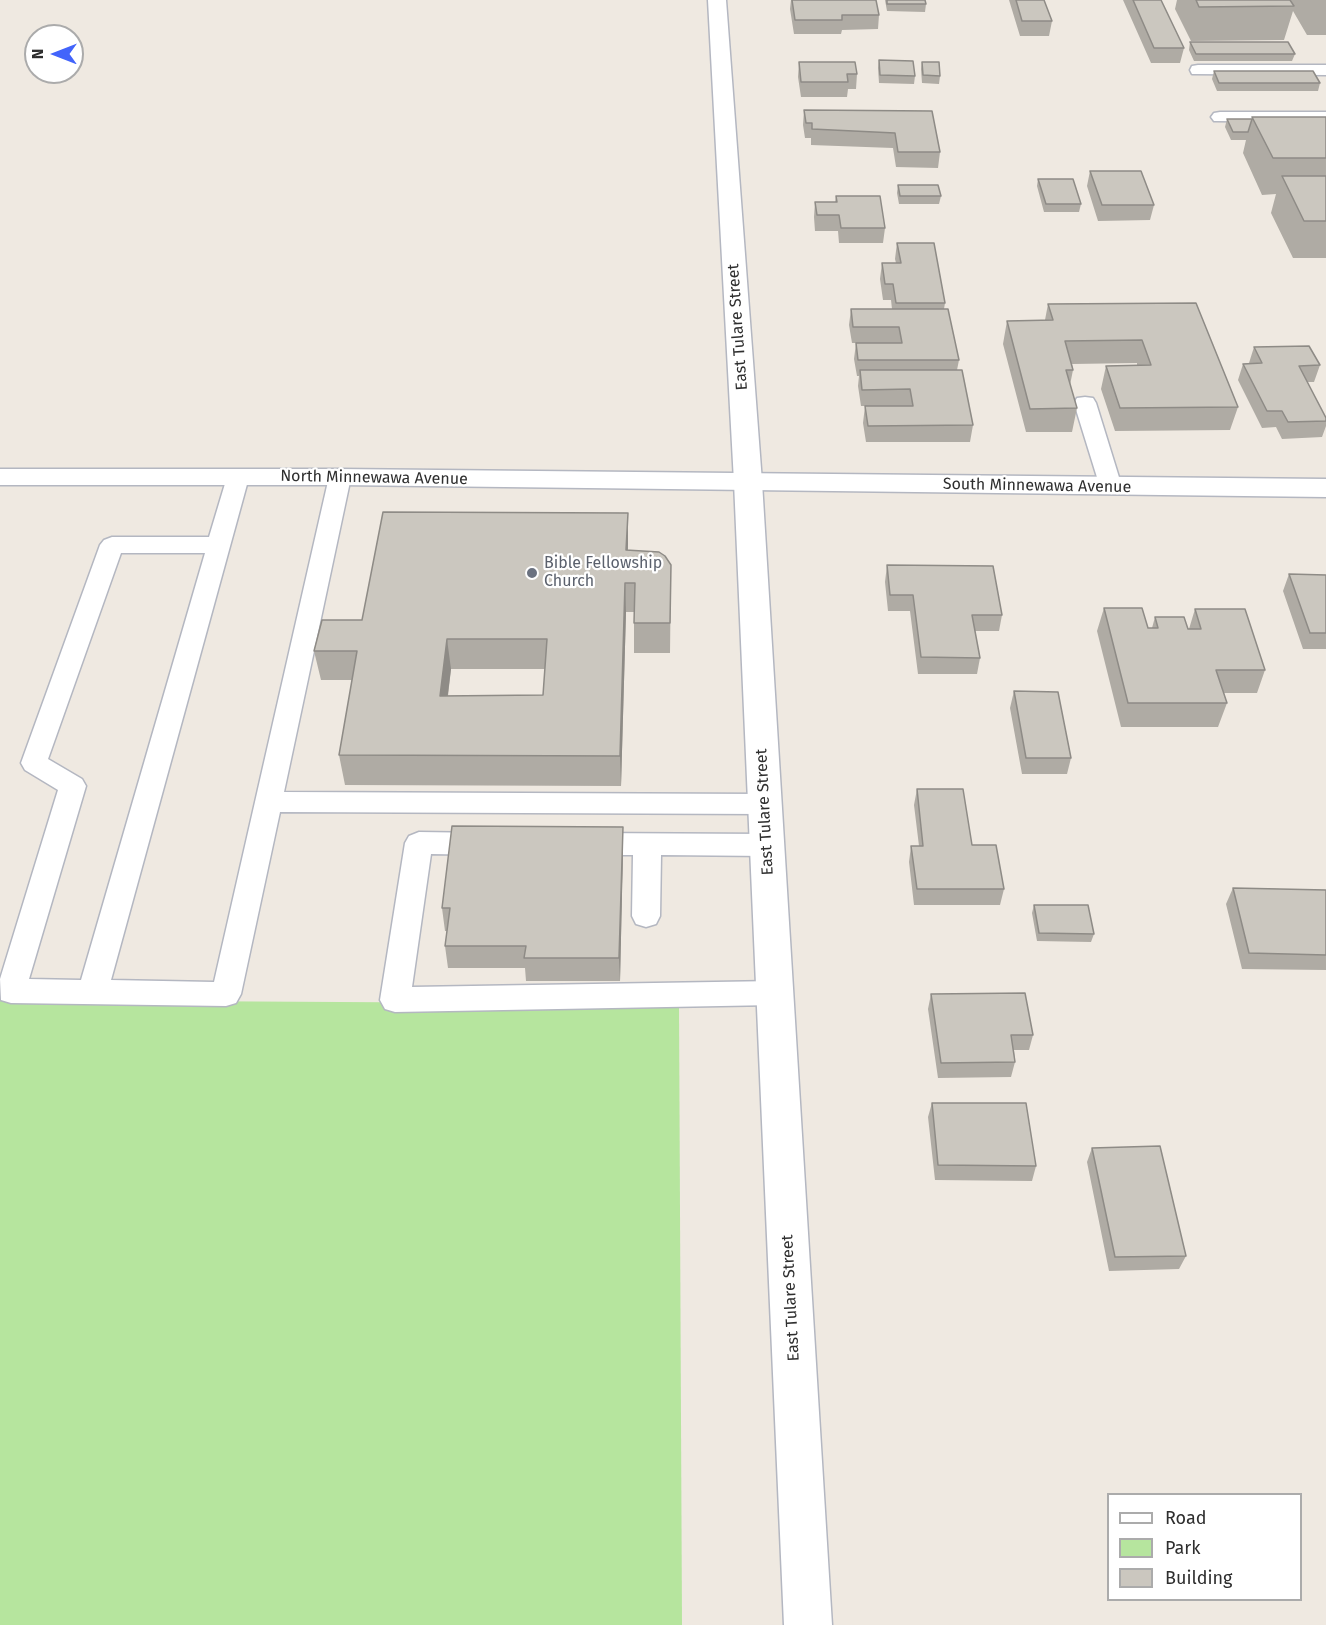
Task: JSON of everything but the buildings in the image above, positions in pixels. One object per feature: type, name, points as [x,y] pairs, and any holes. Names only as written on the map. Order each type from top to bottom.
[{"type":"main road","name":"East Tulare Street","points":[[717,0],[748,482],[808,1625]]},
{"type":"main road","name":"North Minnewawa Avenue","points":[[0,477],[340,477],[748,482]]},
{"type":"main road","name":"South Minnewawa Avenue","points":[[748,482],[1326,488]]},
{"type":"lane","points":[[1198,70],[1326,70]]},
{"type":"lane","points":[[1220,117],[1326,117]]},
{"type":"lane","points":[[1085,403],[1112,487]]},
{"type":"lane","points":[[93,991],[238,477]]},
{"type":"lane","points":[[219,544],[112,545],[34,763],[73,786],[11,991],[226,994],[340,477]]},
{"type":"lane","points":[[268,802],[765,804]]},
{"type":"lane","points":[[512,844],[419,843],[395,1000],[775,993]]},
{"type":"lane","points":[[558,844],[767,845]]},
{"type":"lane","points":[[646,916],[647,844]]},
{"type":"green space","points":[[0,1000],[679,1004],[682,1625],[0,1625]]},
{"type":"place","name":"Bible Fellowship Church","points":[[532,573]]}]
